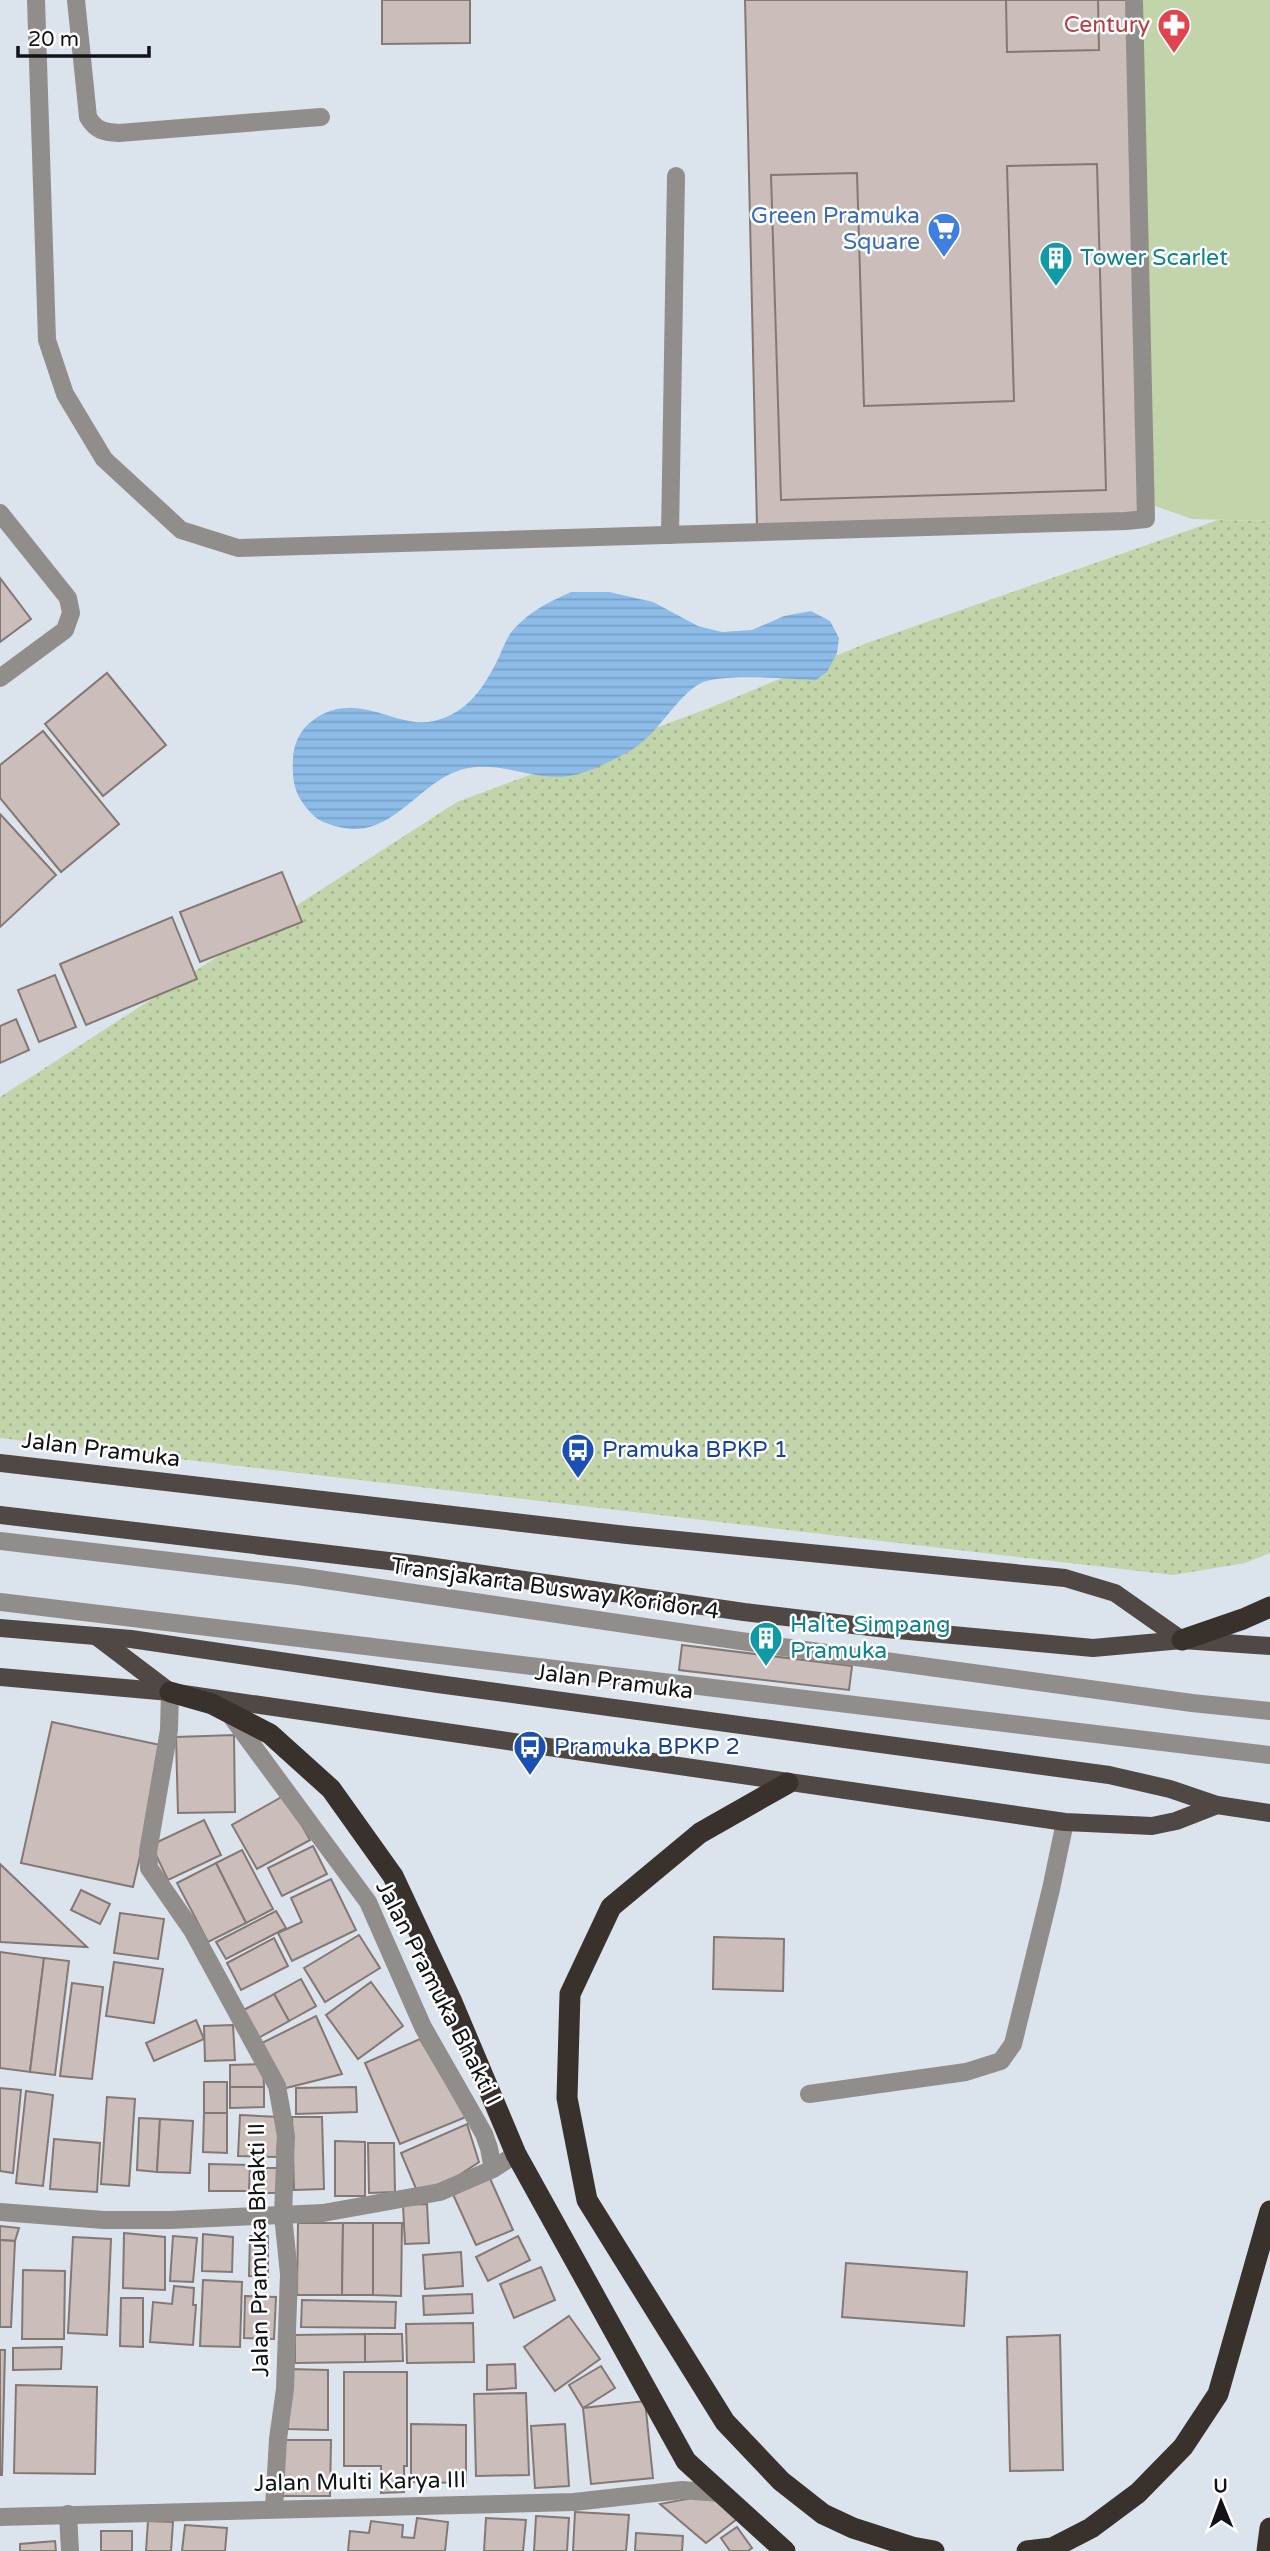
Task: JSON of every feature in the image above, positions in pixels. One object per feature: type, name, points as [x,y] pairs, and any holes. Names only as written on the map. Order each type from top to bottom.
[{"type":"highway","points":[[1182,1640],[1270,1607]]},
{"type":"highway","points":[[170,1692],[212,1704],[271,1734],[331,1789],[393,1877],[453,2002],[516,2154],[686,2461],[785,2551]]},
{"type":"highway","points":[[788,1783],[700,1833],[611,1907],[570,1994],[566,2098],[587,2200],[725,2422],[781,2482],[823,2514],[853,2528],[912,2547],[934,2551]]},
{"type":"highway","points":[[1027,2551],[1052,2548],[1091,2528],[1138,2493],[1183,2448],[1217,2394],[1270,2211]]},
{"type":"highway","points":[[1267,2551],[1270,2528]]},
{"type":"main road","name":"Jalan Pramuka","points":[[0,1463],[627,1535],[1065,1578],[1115,1593],[1182,1640]]},
{"type":"main road","points":[[0,1515],[414,1564],[744,1612],[887,1629],[1093,1648],[1182,1640],[1270,1646]]},
{"type":"main road","name":"Jalan Pramuka","points":[[0,1628],[96,1636],[1109,1775],[1170,1788],[1217,1805],[1270,1813]]},
{"type":"main road","points":[[96,1636],[170,1692]]},
{"type":"main road","name":"Jalan Pramuka","points":[[0,1677],[170,1692],[1065,1822],[1152,1826],[1176,1821],[1217,1805]]},
{"type":"street","points":[[36,0],[47,340],[65,394],[104,459],[181,530],[238,548],[1146,519],[1134,0]]},
{"type":"street","points":[[76,0],[88,117],[94,127],[102,132],[119,134],[321,117]]},
{"type":"street","points":[[670,535],[676,176]]},
{"type":"street","points":[[0,513],[68,598],[71,613],[65,629],[0,678]]},
{"type":"street","name":"Transjakarta Busway Koridor 4","points":[[0,1541],[298,1576],[782,1647],[1192,1703],[1270,1710]]},
{"type":"street","points":[[0,1602],[1270,1755]]},
{"type":"street","name":"Jalan Pramuka Bhakti II","points":[[170,1692],[169,1730],[148,1852],[149,1868],[192,1930],[277,2086],[286,2136],[282,2215],[289,2274],[285,2389],[278,2439],[274,2509]]},
{"type":"street","name":"Jalan Pramuka Bhakti I","points":[[228,1712],[368,1902],[423,2027],[484,2134],[493,2169]]},
{"type":"street","points":[[810,2094],[966,2072],[1001,2061],[1013,2044],[1065,1822]]},
{"type":"street","points":[[0,2212],[104,2220],[170,2220],[323,2213],[440,2192],[493,2169],[516,2154]]},
{"type":"street","name":"Jalan Multi Karya III","points":[[0,2516],[574,2502],[682,2490],[721,2493]]},
{"type":"street","points":[[68,2514],[70,2551]]},
{"type":"green space","points":[[1134,0],[1270,0],[1270,521],[1192,519],[1147,503]]},
{"type":"green space","points":[[1218,520],[1270,521],[1270,1553],[1245,1563],[1173,1575],[0,1438],[0,1097],[457,802],[712,707],[867,643]]},
{"type":"water","points":[[571,592],[609,592],[653,602],[698,626],[722,632],[752,630],[784,616],[811,611],[830,621],[839,638],[837,653],[827,672],[816,680],[740,677],[701,683],[683,697],[638,746],[584,772],[557,777],[494,767],[469,768],[435,783],[390,818],[374,826],[356,829],[322,822],[301,801],[295,788],[293,757],[299,737],[312,721],[328,712],[344,708],[360,708],[419,722],[434,721],[457,712],[481,688],[494,668],[509,635],[520,623],[540,608]]},
{"type":"building","points":[[382,0],[470,0],[470,43],[382,44]]},
{"type":"building","name":"Green Pramuka Square","points":[[745,0],[1132,0],[1144,518],[757,526]]},
{"type":"building","points":[[1006,0],[1098,0],[1099,50],[1007,52]]},
{"type":"building","name":"Tower Scarlet","points":[[1097,164],[1106,490],[781,500],[771,175],[857,173],[864,406],[1014,401],[1007,166]]},
{"type":"building","points":[[0,578],[31,619],[0,642]]},
{"type":"building","points":[[107,673],[166,745],[103,796],[45,724]]},
{"type":"building","points":[[43,731],[119,824],[61,872],[0,798],[0,765]]},
{"type":"building","points":[[0,814],[56,875],[0,927]]},
{"type":"building","points":[[282,872],[302,922],[200,962],[180,912]]},
{"type":"building","points":[[172,917],[197,979],[86,1025],[60,964]]},
{"type":"building","points":[[55,975],[76,1027],[39,1042],[18,990]]},
{"type":"building","points":[[16,1019],[29,1050],[0,1063],[0,1026]]},
{"type":"building","name":"Halte Simpang Pramuka","points":[[682,1645],[852,1666],[849,1690],[679,1670]]},
{"type":"building","points":[[52,1722],[165,1746],[133,1887],[21,1863]]},
{"type":"building","points":[[234,1735],[235,1812],[178,1813],[176,1737]]},
{"type":"building","points":[[285,1795],[310,1840],[257,1869],[232,1825]]},
{"type":"building","points":[[204,1820],[221,1855],[168,1880],[151,1845]]},
{"type":"building","points":[[313,1846],[327,1874],[282,1896],[268,1868]]},
{"type":"building","points":[[242,1850],[273,1909],[246,1923],[216,1863]]},
{"type":"building","points":[[216,1863],[246,1923],[208,1942],[177,1883]]},
{"type":"building","points":[[0,1864],[87,1947],[0,1942]]},
{"type":"building","points":[[331,1879],[356,1930],[292,1961],[278,1933],[302,1922],[291,1898]]},
{"type":"building","points":[[81,1890],[110,1904],[100,1924],[71,1910]]},
{"type":"building","points":[[276,1911],[286,1928],[226,1959],[216,1942]]},
{"type":"building","points":[[120,1913],[164,1919],[158,1959],[114,1953]]},
{"type":"building","points":[[359,1935],[380,1968],[325,2002],[304,1968]]},
{"type":"building","points":[[714,1937],[784,1939],[783,1991],[713,1989]]},
{"type":"building","points":[[274,1938],[288,1966],[241,1990],[227,1963]]},
{"type":"building","points":[[0,1952],[44,1958],[30,2072],[0,2068]]},
{"type":"building","points":[[44,1958],[69,1961],[55,2075],[30,2072]]},
{"type":"building","points":[[114,1962],[163,1969],[154,2023],[106,2016]]},
{"type":"building","points":[[301,1979],[316,2006],[289,2021],[274,1994]]},
{"type":"building","points":[[371,1982],[403,2026],[358,2059],[326,2015]]},
{"type":"building","points":[[72,1983],[103,1987],[92,2079],[60,2076]]},
{"type":"building","points":[[274,1994],[289,2021],[253,2041],[238,2013]]},
{"type":"building","points":[[316,2016],[342,2074],[282,2089],[260,2044]]},
{"type":"building","points":[[196,2020],[204,2039],[154,2061],[146,2043]]},
{"type":"building","points":[[233,2025],[235,2060],[205,2061],[204,2026]]},
{"type":"building","points":[[420,2039],[466,2117],[400,2144],[365,2063]]},
{"type":"building","points":[[263,2064],[264,2087],[230,2087],[230,2065]]},
{"type":"building","points":[[204,2082],[227,2082],[227,2113],[204,2113]]},
{"type":"building","points":[[230,2087],[264,2087],[264,2107],[230,2108]]},
{"type":"building","points":[[356,2087],[357,2112],[296,2114],[296,2088]]},
{"type":"building","points":[[0,2088],[21,2090],[13,2173],[0,2171]]},
{"type":"building","points":[[26,2091],[53,2095],[43,2186],[16,2183]]},
{"type":"building","points":[[107,2097],[135,2099],[129,2186],[101,2184]]},
{"type":"building","points":[[204,2113],[227,2113],[227,2153],[203,2152]]},
{"type":"building","points":[[240,2115],[279,2117],[277,2157],[238,2156]]},
{"type":"building","points":[[292,2117],[322,2117],[324,2189],[294,2190]]},
{"type":"building","points":[[139,2118],[160,2119],[157,2172],[137,2170]]},
{"type":"building","points":[[160,2119],[193,2121],[190,2173],[157,2172]]},
{"type":"building","points":[[467,2124],[479,2162],[440,2188],[417,2191],[401,2153]]},
{"type":"building","points":[[54,2139],[100,2143],[97,2192],[50,2189]]},
{"type":"building","points":[[335,2141],[365,2142],[365,2196],[335,2196]]},
{"type":"building","points":[[368,2143],[394,2143],[395,2192],[369,2193]]},
{"type":"building","points":[[209,2164],[250,2165],[249,2191],[209,2191]]},
{"type":"building","points":[[256,2168],[280,2168],[280,2193],[256,2193]]},
{"type":"building","points":[[488,2174],[513,2230],[476,2245],[451,2190]]},
{"type":"building","points":[[427,2204],[429,2243],[405,2244],[403,2205]]},
{"type":"building","points":[[298,2223],[343,2223],[342,2295],[297,2295]]},
{"type":"building","points":[[343,2223],[373,2223],[373,2295],[342,2295]]},
{"type":"building","points":[[373,2223],[402,2223],[401,2296],[373,2295]]},
{"type":"building","points":[[0,2226],[19,2228],[15,2241],[0,2240]]},
{"type":"building","points":[[124,2233],[165,2237],[165,2290],[123,2288]]},
{"type":"building","points":[[203,2234],[233,2237],[232,2272],[202,2271]]},
{"type":"building","points":[[173,2236],[197,2238],[193,2282],[170,2281]]},
{"type":"building","points":[[250,2236],[268,2236],[268,2277],[249,2276]]},
{"type":"building","points":[[518,2236],[530,2260],[488,2281],[476,2257]]},
{"type":"building","points":[[73,2237],[111,2239],[107,2335],[68,2333]]},
{"type":"building","points":[[0,2240],[15,2241],[11,2327],[0,2327]]},
{"type":"building","points":[[461,2252],[463,2286],[425,2289],[423,2255]]},
{"type":"building","points":[[846,2263],[967,2272],[964,2326],[842,2317]]},
{"type":"building","points":[[541,2267],[555,2300],[514,2318],[500,2284]]},
{"type":"building","points":[[23,2270],[65,2271],[64,2339],[22,2339]]},
{"type":"building","points":[[203,2280],[242,2282],[240,2347],[200,2346]]},
{"type":"building","points":[[174,2286],[194,2288],[193,2305],[196,2305],[193,2345],[150,2342],[153,2302],[172,2304]]},
{"type":"building","points":[[472,2294],[473,2313],[424,2315],[423,2296]]},
{"type":"building","points":[[245,2296],[276,2297],[274,2339],[244,2338]]},
{"type":"building","points":[[121,2298],[143,2298],[143,2347],[120,2346]]},
{"type":"building","points":[[302,2300],[396,2302],[395,2328],[301,2327]]},
{"type":"building","points":[[569,2316],[600,2359],[555,2391],[524,2347]]},
{"type":"building","points":[[473,2323],[474,2362],[407,2363],[406,2324]]},
{"type":"building","points":[[365,2334],[402,2334],[403,2361],[365,2362]]},
{"type":"building","points":[[365,2334],[365,2362],[295,2363],[295,2335]]},
{"type":"building","points":[[1060,2335],[1063,2470],[1010,2471],[1007,2337]]},
{"type":"building","points":[[62,2347],[61,2369],[13,2370],[13,2348]]},
{"type":"building","points":[[0,2350],[5,2350],[2,2475],[0,2475]]},
{"type":"building","points":[[515,2364],[516,2388],[487,2390],[487,2365]]},
{"type":"building","points":[[601,2366],[615,2388],[583,2408],[569,2385]]},
{"type":"building","points":[[289,2369],[328,2370],[328,2430],[288,2429]]},
{"type":"building","points":[[344,2372],[407,2372],[407,2466],[404,2466],[404,2492],[381,2493],[381,2466],[344,2466]]},
{"type":"building","points":[[16,2385],[97,2387],[95,2474],[14,2473]]},
{"type":"building","points":[[526,2393],[529,2475],[476,2476],[474,2394]]},
{"type":"building","points":[[645,2401],[653,2478],[591,2484],[583,2408]]},
{"type":"building","points":[[411,2424],[466,2425],[466,2483],[411,2482]]},
{"type":"building","points":[[565,2424],[569,2486],[535,2488],[531,2426]]},
{"type":"building","points":[[284,2440],[331,2440],[330,2496],[283,2496]]},
{"type":"building","points":[[718,2493],[737,2519],[706,2543],[660,2504]]},
{"type":"building","points":[[575,2512],[629,2515],[626,2551],[573,2551]]},
{"type":"building","points":[[536,2516],[569,2518],[567,2551],[534,2551]]},
{"type":"building","points":[[417,2518],[448,2522],[445,2551],[348,2551],[350,2531],[369,2533],[371,2521],[403,2525],[402,2537],[414,2538]]},
{"type":"building","points":[[486,2518],[526,2520],[523,2551],[484,2551]]},
{"type":"building","points":[[148,2521],[173,2522],[171,2551],[146,2551]]},
{"type":"building","points":[[185,2525],[227,2528],[225,2551],[182,2551]]},
{"type":"building","points":[[737,2527],[752,2548],[748,2551],[730,2551],[721,2538]]},
{"type":"building","points":[[101,2531],[132,2531],[132,2551],[101,2551]]},
{"type":"building","points":[[636,2533],[683,2536],[682,2551],[635,2551]]},
{"type":"building","points":[[55,2541],[56,2551],[20,2551],[20,2544]]},
{"type":"place","name":"Century","points":[[1174,55]]},
{"type":"place","name":"Green Pramuka Square","points":[[944,259]]},
{"type":"place","name":"Tower Scarlet","points":[[1056,288]]},
{"type":"place","name":"Pramuka BPKP 1","points":[[578,1480]]},
{"type":"place","name":"Halte Simpang Pramuka","points":[[766,1668]]},
{"type":"place","name":"Pramuka BPKP 2","points":[[530,1777]]}]
